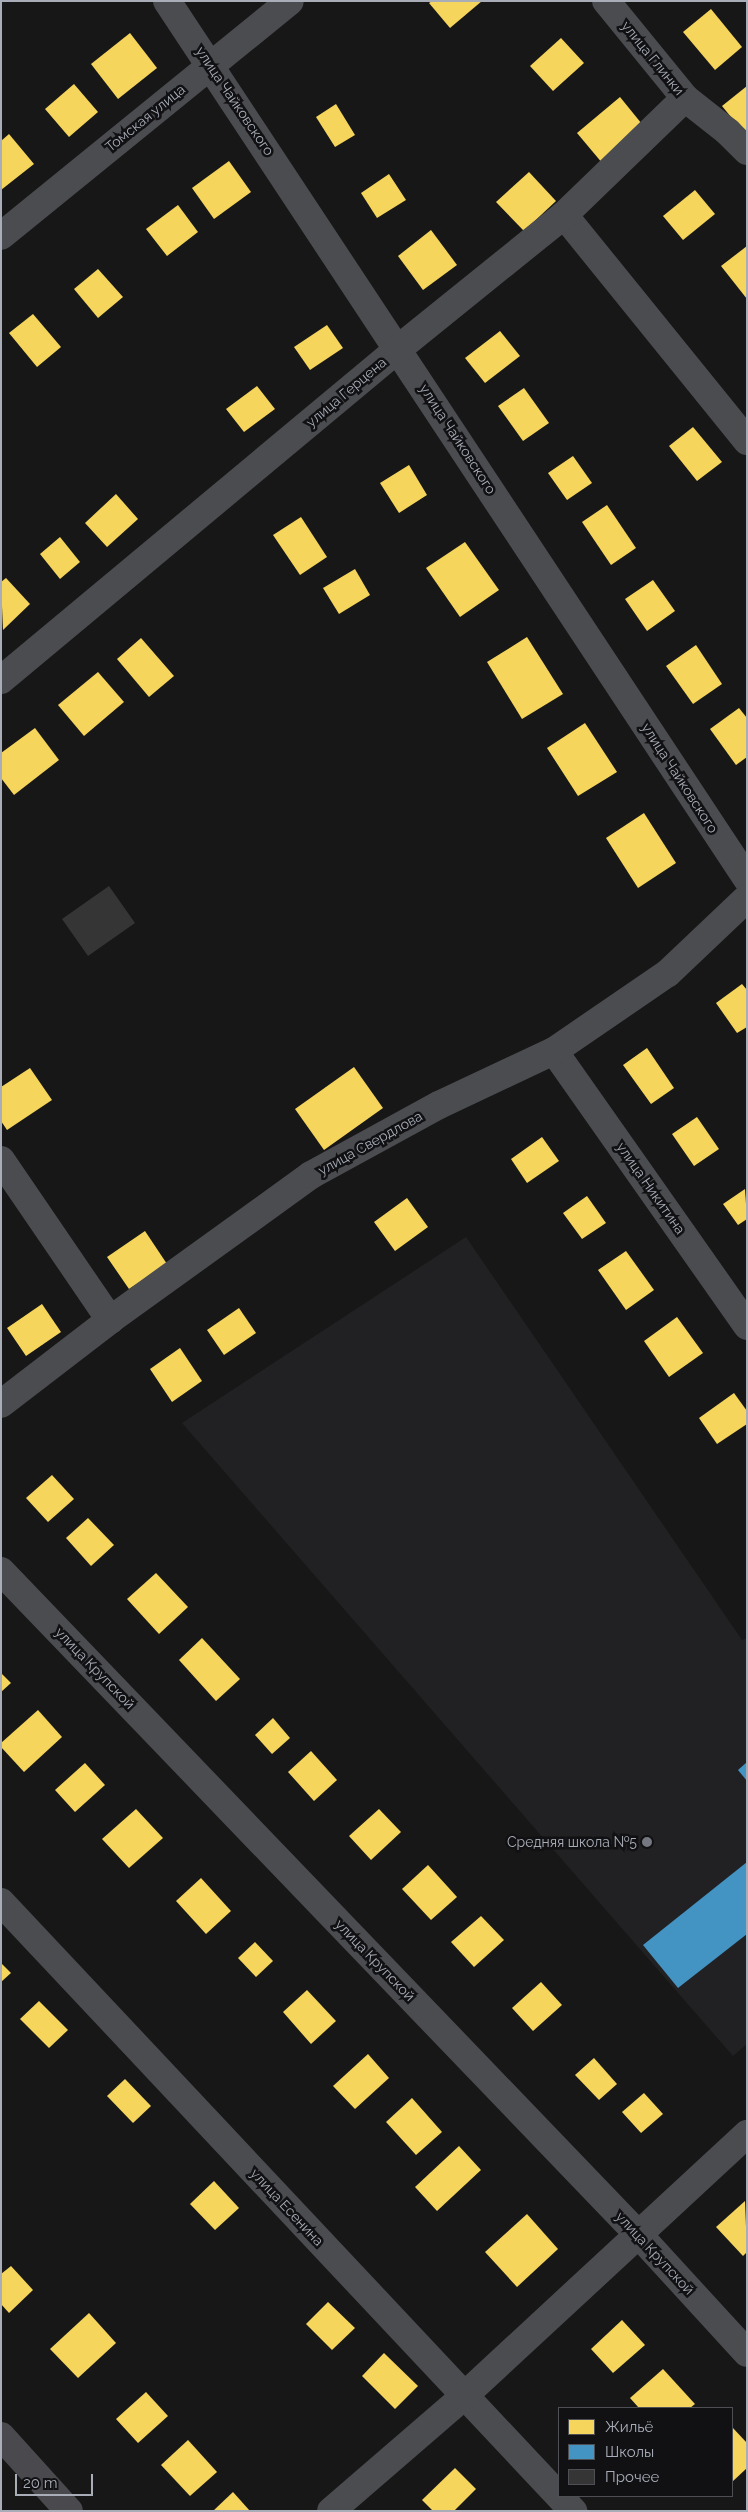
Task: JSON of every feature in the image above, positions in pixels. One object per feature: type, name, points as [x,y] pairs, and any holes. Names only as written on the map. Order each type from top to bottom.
[{"type":"main road","points":[[1,2436],[69,2511]]},
{"type":"street","name":"улица Чайковского","points":[[167,1],[747,878]]},
{"type":"street","name":"Томская улица","points":[[1,236],[210,64],[290,1]]},
{"type":"street","name":"улица Глинки","points":[[606,1],[684,98],[728,132],[747,151]]},
{"type":"street","name":"улица Герцена","points":[[1,680],[398,349],[564,215],[684,98]]},
{"type":"street","points":[[564,215],[747,441]]},
{"type":"street","name":"улица Свердлова","points":[[1,1404],[110,1320],[312,1175],[439,1106],[554,1050],[668,973],[747,898]]},
{"type":"street","name":"улица Никитина","points":[[554,1050],[747,1326]]},
{"type":"street","points":[[1,1160],[110,1320]]},
{"type":"street","name":"улица Крупской","points":[[1,1571],[638,2234],[747,2353]]},
{"type":"street","name":"улица Есенина","points":[[1,1902],[558,2495]]},
{"type":"street","points":[[331,2511],[464,2396],[747,2134]]},
{"type":"street","name":"улица Есенина","points":[[560,2497],[573,2511]]},
{"type":"shaded area","name":"Средняя школа №5","points":[[466,1237],[742,1640],[747,1638],[747,2044],[733,2056],[182,1423]]},
{"type":"building: Жильё","points":[[432,1],[482,1],[450,28],[429,3]]},
{"type":"building: Жильё","points":[[711,9],[742,47],[715,70],[683,32]]},
{"type":"building: Жильё","points":[[130,33],[157,68],[118,99],[91,64]]},
{"type":"building: Жильё","points":[[561,38],[584,63],[553,91],[530,66]]},
{"type":"building: Жильё","points":[[74,84],[98,112],[69,137],[45,109]]},
{"type":"building: Жильё","points":[[747,86],[747,131],[744,133],[722,106]]},
{"type":"building: Жильё","points":[[620,97],[646,129],[603,164],[577,133]]},
{"type":"building: Жильё","points":[[336,104],[355,135],[335,147],[316,117]]},
{"type":"building: Жильё","points":[[9,134],[34,164],[1,190],[1,141]]},
{"type":"building: Жильё","points":[[229,161],[251,192],[214,219],[192,188]]},
{"type":"building: Жильё","points":[[529,172],[556,201],[524,231],[496,202]]},
{"type":"building: Жильё","points":[[389,174],[406,200],[377,218],[361,193]]},
{"type":"building: Жильё","points":[[695,190],[715,214],[683,240],[663,216]]},
{"type":"building: Жильё","points":[[178,205],[198,232],[167,256],[146,229]]},
{"type":"building: Жильё","points":[[431,230],[457,265],[423,290],[398,256]]},
{"type":"building: Жильё","points":[[747,246],[747,299],[721,266]]},
{"type":"building: Жильё","points":[[98,269],[123,297],[98,318],[74,289]]},
{"type":"building: Жильё","points":[[33,314],[61,347],[37,367],[9,333]]},
{"type":"building: Жильё","points":[[327,325],[343,348],[310,370],[294,347]]},
{"type":"building: Жильё","points":[[500,331],[520,356],[485,383],[465,358]]},
{"type":"building: Жильё","points":[[257,386],[275,409],[244,432],[226,409]]},
{"type":"building: Жильё","points":[[524,388],[549,423],[523,441],[498,406]]},
{"type":"building: Жильё","points":[[693,427],[722,462],[697,481],[669,446]]},
{"type":"building: Жильё","points":[[573,456],[592,483],[567,500],[548,473]]},
{"type":"building: Жильё","points":[[409,465],[427,495],[399,513],[380,483]]},
{"type":"building: Жильё","points":[[116,494],[138,519],[107,547],[85,523]]},
{"type":"building: Жильё","points":[[607,505],[636,548],[611,565],[582,522]]},
{"type":"building: Жильё","points":[[301,517],[327,557],[300,575],[273,535]]},
{"type":"building: Жильё","points":[[60,537],[80,562],[60,579],[40,554]]},
{"type":"building: Жильё","points":[[465,542],[499,590],[460,617],[426,568]]},
{"type":"building: Жильё","points":[[355,569],[370,595],[339,614],[323,588]]},
{"type":"building: Жильё","points":[[6,578],[30,604],[3,630],[1,582]]},
{"type":"building: Жильё","points":[[653,580],[675,611],[647,631],[625,599]]},
{"type":"building: Жильё","points":[[527,637],[563,694],[522,719],[487,662]]},
{"type":"building: Жильё","points":[[141,638],[174,676],[149,697],[117,659]]},
{"type":"building: Жильё","points":[[696,645],[722,684],[693,704],[666,666]]},
{"type":"building: Жильё","points":[[98,672],[124,702],[84,736],[58,705]]},
{"type":"building: Жильё","points":[[739,708],[747,718],[747,757],[736,765],[710,729]]},
{"type":"building: Жильё","points":[[585,723],[617,772],[578,796],[547,748]]},
{"type":"building: Жильё","points":[[35,728],[59,760],[14,795],[1,778],[1,753]]},
{"type":"building: Жильё","points":[[644,813],[676,863],[638,888],[606,838]]},
{"type":"building: Жильё","points":[[742,984],[747,990],[747,1027],[737,1033],[716,1003]]},
{"type":"building: Жильё","points":[[647,1048],[674,1088],[651,1104],[623,1065]]},
{"type":"building: Жильё","points":[[354,1067],[383,1108],[324,1150],[295,1109]]},
{"type":"building: Жильё","points":[[30,1068],[52,1100],[7,1130],[1,1121],[1,1087]]},
{"type":"building: Жильё","points":[[697,1117],[719,1149],[694,1166],[672,1134]]},
{"type":"building: Жильё","points":[[542,1137],[559,1161],[527,1183],[511,1159]]},
{"type":"building: Жильё","points":[[745,1189],[747,1219],[738,1225],[723,1204]]},
{"type":"building: Жильё","points":[[587,1196],[606,1223],[582,1239],[563,1213]]},
{"type":"building: Жильё","points":[[407,1198],[428,1227],[395,1251],[374,1222]]},
{"type":"building: Жильё","points":[[145,1231],[167,1264],[129,1289],[107,1257]]},
{"type":"building: Жильё","points":[[626,1251],[654,1290],[626,1310],[598,1270]]},
{"type":"building: Жильё","points":[[42,1304],[61,1332],[26,1356],[7,1328]]},
{"type":"building: Жильё","points":[[239,1308],[256,1333],[224,1355],[207,1330]]},
{"type":"building: Жильё","points":[[677,1317],[703,1353],[669,1377],[644,1341]]},
{"type":"building: Жильё","points":[[180,1348],[202,1381],[172,1402],[150,1369]]},
{"type":"building: Жильё","points":[[734,1393],[747,1411],[747,1424],[717,1444],[699,1418]]},
{"type":"building: Жильё","points":[[52,1475],[74,1499],[48,1522],[26,1498]]},
{"type":"building: Жильё","points":[[88,1518],[114,1545],[91,1566],[66,1538]]},
{"type":"building: Жильё","points":[[156,1573],[188,1607],[159,1634],[127,1599]]},
{"type":"building: Жильё","points":[[202,1638],[240,1679],[216,1701],[179,1660]]},
{"type":"building: Жильё","points":[[1,1673],[11,1683],[1,1692]]},
{"type":"building: Жильё","points":[[38,1710],[62,1737],[24,1772],[1,1747],[1,1743]]},
{"type":"building: Жильё","points":[[273,1718],[290,1738],[272,1754],[255,1735]]},
{"type":"building: Жильё","points":[[311,1751],[337,1780],[314,1801],[288,1772]]},
{"type":"building: Жильё","points":[[85,1763],[105,1785],[75,1812],[55,1790]]},
{"type":"building: Жильё","points":[[136,1809],[163,1838],[129,1868],[102,1839]]},
{"type":"building: Жильё","points":[[379,1809],[401,1832],[371,1860],[349,1836]]},
{"type":"building: Жильё","points":[[428,1865],[457,1897],[431,1920],[402,1889]]},
{"type":"building: Жильё","points":[[201,1878],[231,1911],[206,1934],[176,1901]]},
{"type":"building: Жильё","points":[[481,1916],[504,1940],[474,1967],[451,1942]]},
{"type":"building: Жильё","points":[[255,1942],[273,1961],[256,1977],[238,1958]]},
{"type":"building: Жильё","points":[[1,1963],[11,1973],[1,1982]]},
{"type":"building: Жильё","points":[[541,1982],[562,2005],[533,2031],[512,2008]]},
{"type":"building: Жильё","points":[[307,1990],[336,2021],[311,2044],[283,2012]]},
{"type":"building: Жильё","points":[[39,2001],[68,2030],[49,2048],[20,2019]]},
{"type":"building: Жильё","points":[[368,2054],[389,2078],[355,2109],[333,2086]]},
{"type":"building: Жильё","points":[[594,2058],[617,2084],[599,2100],[575,2075]]},
{"type":"building: Жильё","points":[[125,2079],[151,2106],[133,2123],[107,2096]]},
{"type":"building: Жильё","points":[[644,2093],[663,2114],[641,2133],[622,2112]]},
{"type":"building: Жильё","points":[[412,2098],[442,2132],[416,2155],[386,2122]]},
{"type":"building: Жильё","points":[[459,2146],[481,2170],[437,2211],[415,2187]]},
{"type":"building: Жильё","points":[[214,2181],[239,2208],[215,2230],[190,2204]]},
{"type":"building: Жильё","points":[[745,2201],[747,2252],[743,2256],[716,2227]]},
{"type":"building: Жильё","points":[[527,2214],[558,2249],[517,2287],[485,2252]]},
{"type":"building: Жильё","points":[[11,2266],[33,2290],[9,2313],[1,2304],[1,2274]]},
{"type":"building: Жильё","points":[[328,2302],[355,2328],[332,2350],[306,2324]]},
{"type":"building: Жильё","points":[[89,2313],[116,2343],[78,2378],[50,2349]]},
{"type":"building: Жильё","points":[[622,2320],[645,2345],[613,2373],[591,2349]]},
{"type":"building: Жильё","points":[[384,2353],[418,2386],[395,2409],[362,2376]]},
{"type":"building: Жильё","points":[[663,2369],[695,2404],[691,2407],[638,2407],[630,2398]]},
{"type":"building: Жильё","points":[[146,2392],[168,2416],[138,2443],[116,2419]]},
{"type":"building: Жильё","points":[[733,2428],[747,2443],[747,2468],[733,2481]]},
{"type":"building: Жильё","points":[[188,2440],[217,2472],[190,2496],[161,2465]]},
{"type":"building: Жильё","points":[[455,2468],[476,2489],[454,2511],[433,2511],[422,2500]]},
{"type":"building: Жильё","points":[[233,2492],[250,2511],[213,2511]]},
{"type":"building: Школы","points":[[747,1762],[747,1781],[738,1770]]},
{"type":"building: Школы","points":[[747,1862],[747,1934],[678,1988],[643,1945]]},
{"type":"building: Прочее","points":[[109,886],[135,923],[88,956],[62,919]]},
{"type":"place","name":"Средняя школа №5","points":[[647,1842]]}]
